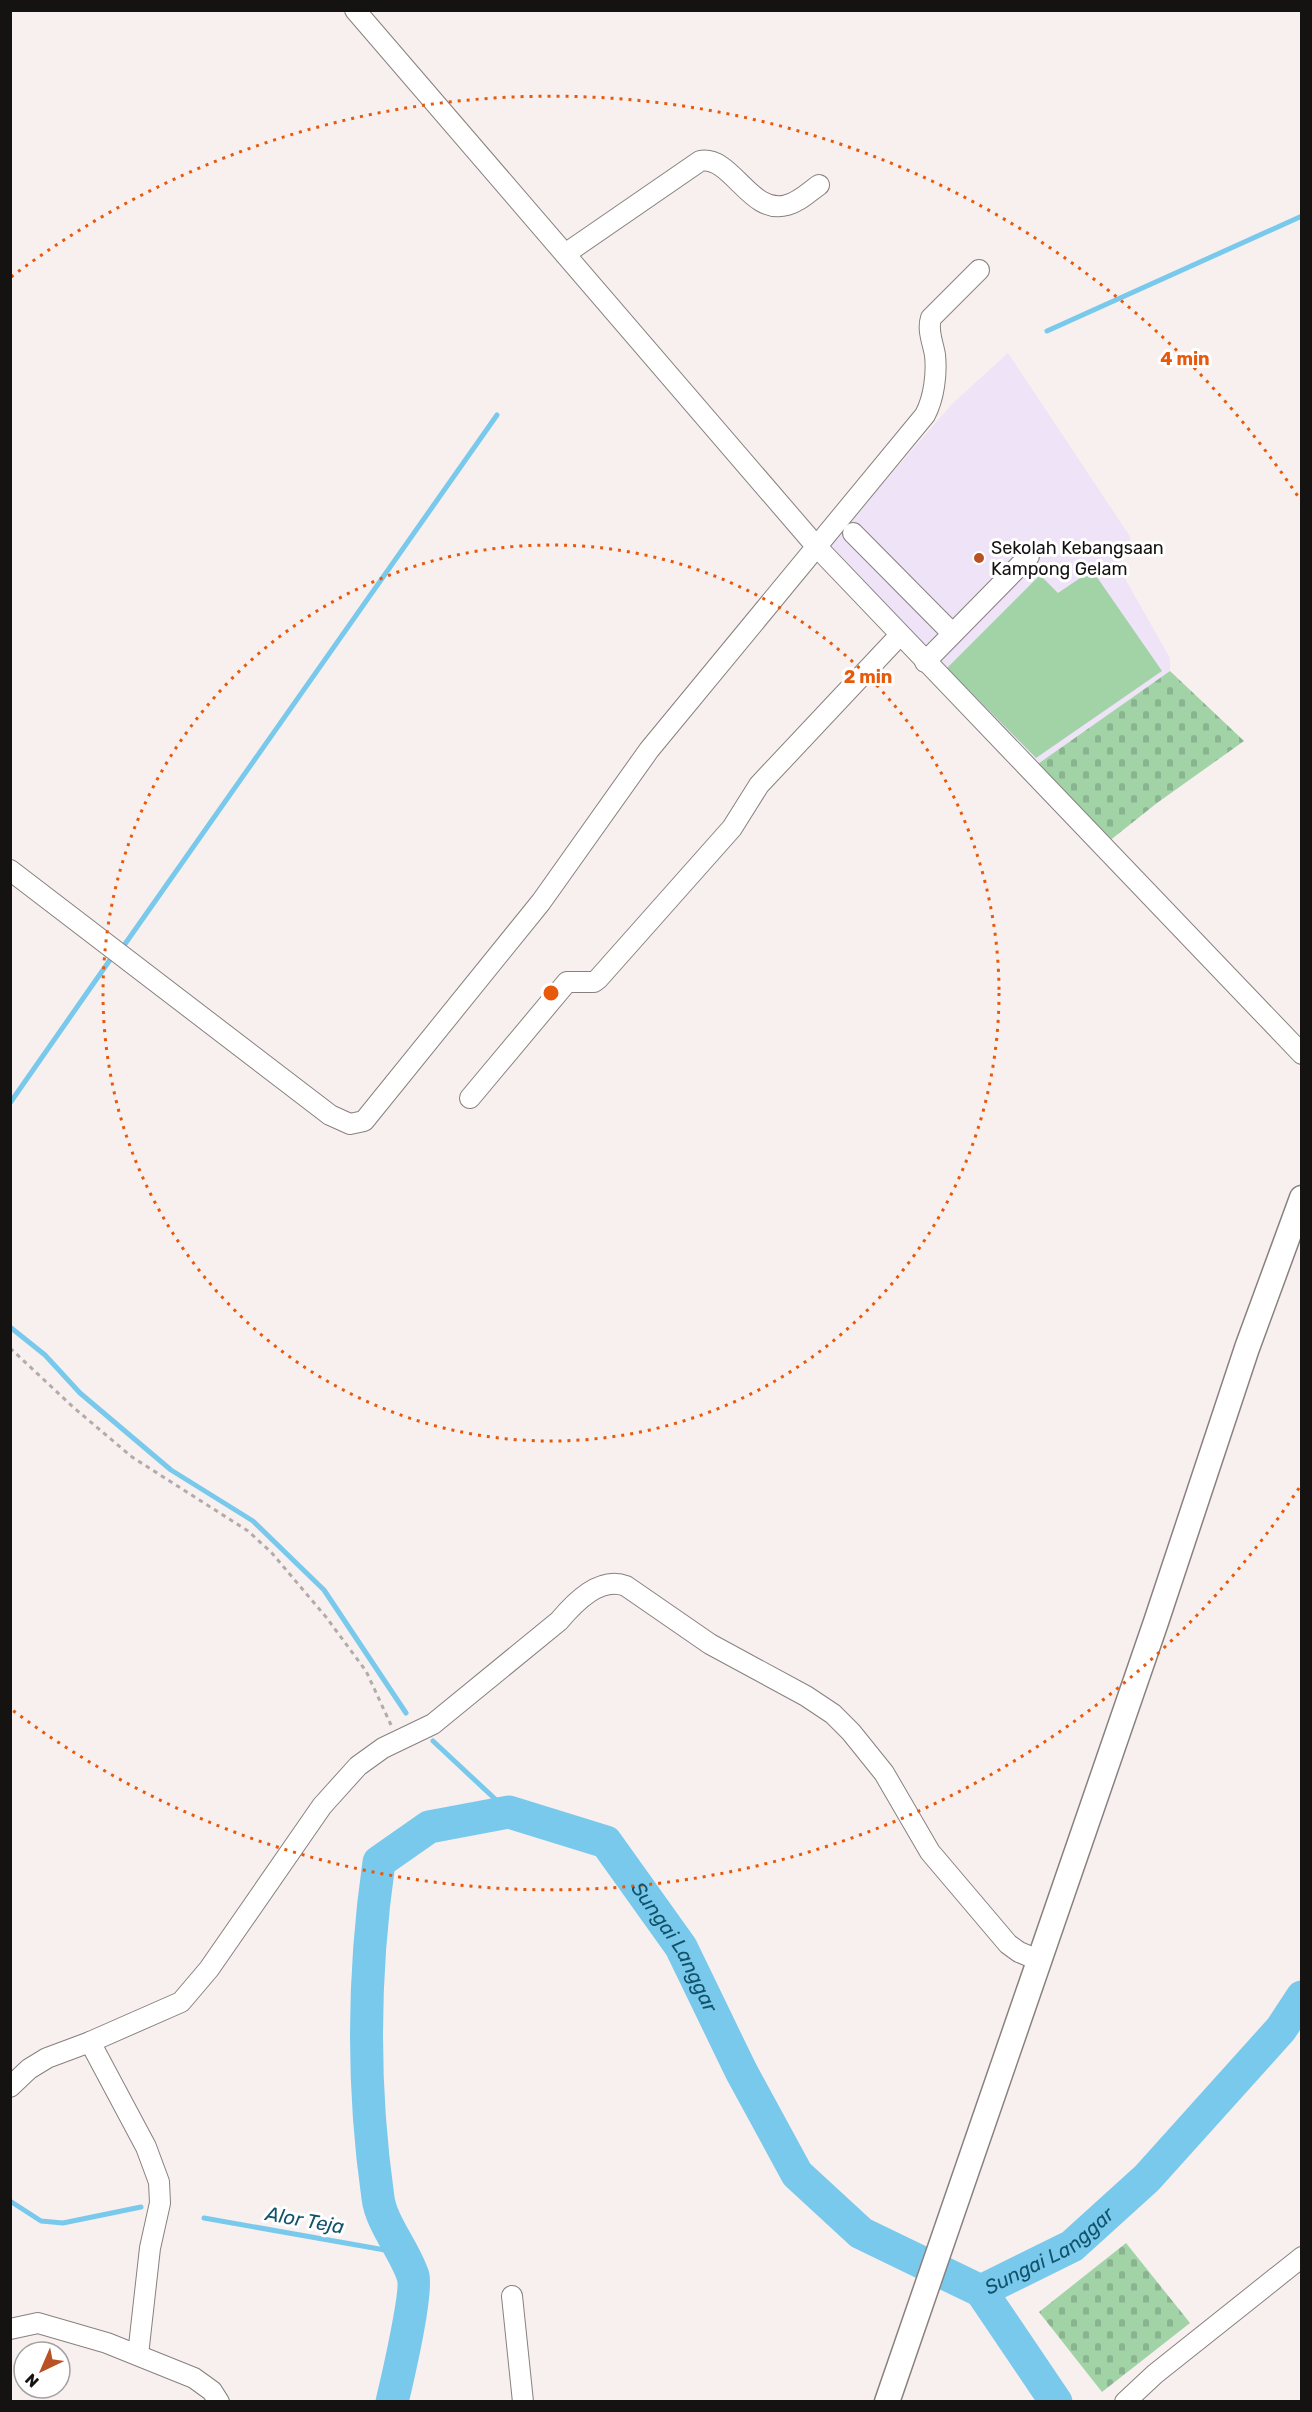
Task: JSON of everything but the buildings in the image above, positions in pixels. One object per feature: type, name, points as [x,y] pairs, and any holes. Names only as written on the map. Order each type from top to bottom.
[{"type":"main road","points":[[887,2402],[1156,1622],[1247,1348],[1302,1198]]},
{"type":"street","points":[[355,10],[816,546],[899,636],[1302,1054]]},
{"type":"street","points":[[565,254],[700,161],[708,160],[717,163],[753,196],[775,206],[795,202],[819,185]]},
{"type":"street","points":[[10,870],[330,1115],[341,1122],[358,1124],[372,1113],[541,902],[649,750],[925,415],[930,405],[934,382],[935,357],[931,318],[979,270]]},
{"type":"street","points":[[853,533],[952,633]]},
{"type":"street","points":[[925,662],[1029,556]]},
{"type":"street","points":[[470,1098],[567,982],[594,982],[598,979],[732,828],[759,785],[899,636]]},
{"type":"street","points":[[10,2087],[29,2069],[46,2058],[90,2042],[181,2002],[209,1969],[336,1788],[371,1755],[433,1724],[559,1621],[573,1604],[604,1585],[615,1582],[626,1586],[710,1644],[806,1696],[833,1714],[851,1732],[884,1773],[930,1852],[1008,1944],[1019,1952],[1038,1960]]},
{"type":"street","points":[[90,2042],[146,2147],[159,2182],[160,2203],[150,2248],[138,2355]]},
{"type":"street","points":[[1125,2402],[1155,2374],[1302,2257]]},
{"type":"street","points":[[512,2296],[523,2402]]},
{"type":"street","points":[[10,2329],[30,2324],[56,2326],[194,2378],[212,2391],[219,2402]]},
{"type":"path","points":[[10,1348],[132,1457],[248,1531],[270,1552],[326,1617],[366,1671],[399,1740]]},
{"type":"shaded area","name":"Sekolah Kebangsaan Kampong Gelam","points":[[1008,353],[1131,538],[1119,568],[1170,658],[1170,671],[1035,766],[826,549],[952,404]]},
{"type":"green space","points":[[1092,570],[1162,671],[1036,758],[947,668],[1040,575],[1058,593]]},
{"type":"green space","points":[[1170,671],[1244,741],[1157,803],[1108,842],[1035,766]]},
{"type":"green space","points":[[1126,2243],[1190,2323],[1102,2392],[1039,2312]]},
{"type":"waterway","points":[[1047,331],[1302,216]]},
{"type":"waterway","points":[[125,944],[497,415]]},
{"type":"waterway","points":[[10,1103],[112,957]]},
{"type":"waterway","points":[[10,1327],[45,1355],[80,1393],[171,1470],[253,1521],[324,1590],[406,1713]]},
{"type":"waterway","points":[[433,1741],[509,1812]]},
{"type":"waterway","name":"Sungai Langgar","points":[[392,2402],[414,2285],[409,2266],[384,2217],[378,2198],[369,2114],[367,1988],[379,1862],[429,1827],[509,1812],[606,1842],[681,1947],[741,2071],[797,2174],[861,2233],[981,2291],[1072,2246],[1147,2178],[1281,2029],[1302,1997]]},
{"type":"waterway","name":"Alor Teja","points":[[10,2201],[41,2221],[63,2223],[141,2207]]},
{"type":"waterway","name":"Alor Teja","points":[[204,2218],[402,2253]]},
{"type":"waterway","points":[[981,2291],[1056,2402]]},
{"type":"place","name":"Sekolah Kebangsaan Kampong Gelam","points":[[979,558]]}]
